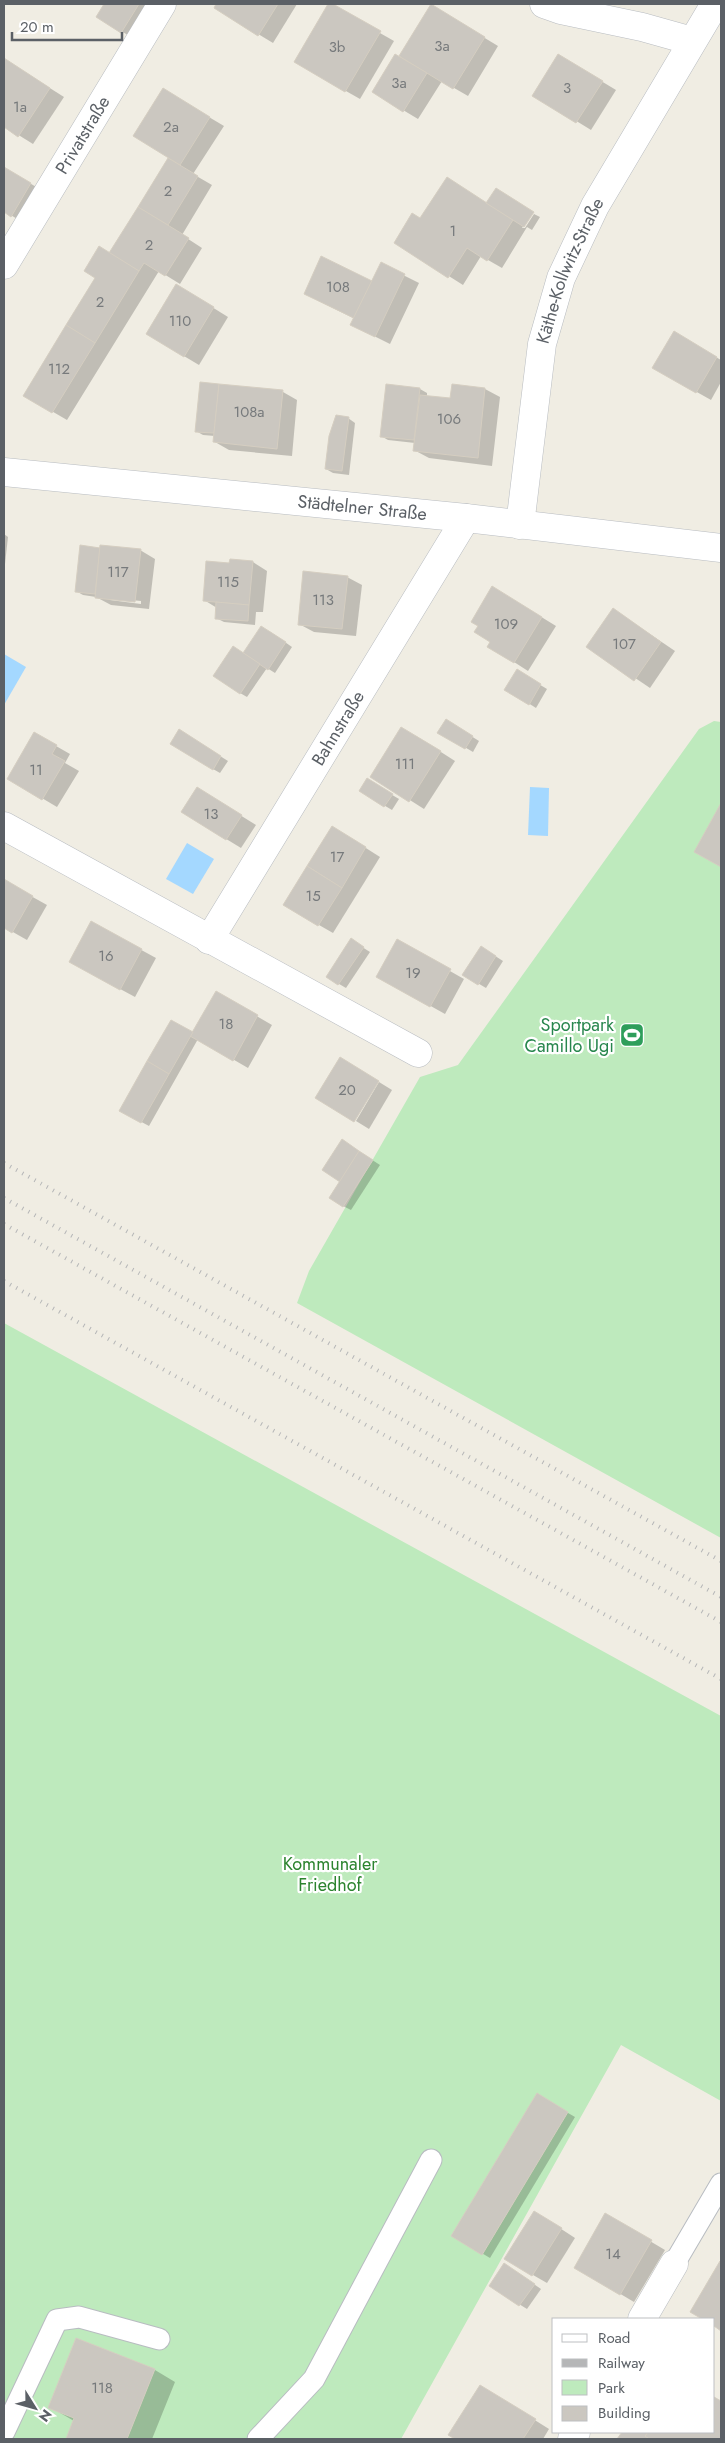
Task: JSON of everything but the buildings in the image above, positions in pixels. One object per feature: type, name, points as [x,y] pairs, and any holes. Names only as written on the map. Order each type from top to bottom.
[{"type":"street","name":"Privatstraße","points":[[4,265],[162,4]]},
{"type":"street","points":[[544,4],[561,10],[642,27],[692,40]]},
{"type":"street","name":"Käthe-Kollwitz-Straße","points":[[520,524],[542,344],[561,278],[595,206],[692,40],[716,8]]},
{"type":"street","name":"Städtelner Straße","points":[[4,472],[466,518],[721,548]]},
{"type":"street","name":"Bahnstraße","points":[[209,940],[466,518]]},
{"type":"street","points":[[4,826],[418,1053]]},
{"type":"street","points":[[643,2318],[674,2264]]},
{"type":"lane","points":[[258,2439],[314,2379],[431,2160]]},
{"type":"lane","points":[[674,2264],[721,2184]]},
{"type":"lane","points":[[4,2432],[57,2320],[79,2317],[159,2339]]},
{"type":"green space","points":[[714,721],[721,722],[721,1538],[297,1303],[309,1271],[420,1077],[458,1065],[699,729]]},
{"type":"green space","name":"Kommunaler Friedhof","points":[[4,1323],[721,1716],[721,2101],[621,2045],[401,2439],[4,2439]]},
{"type":"water","points":[[4,654],[26,667],[4,705]]},
{"type":"water","points":[[530,787],[549,788],[548,836],[528,835]]},
{"type":"water","points":[[187,843],[214,859],[193,894],[166,879]]},
{"type":"railway","points":[[4,1163],[721,1561]]},
{"type":"railway","points":[[4,1198],[721,1597]]},
{"type":"railway","points":[[4,1224],[721,1622]]},
{"type":"railway","points":[[4,1281],[721,1679]]},
{"type":"place","name":"Sportpark Camillo Ugi","points":[[632,1035]]}]
